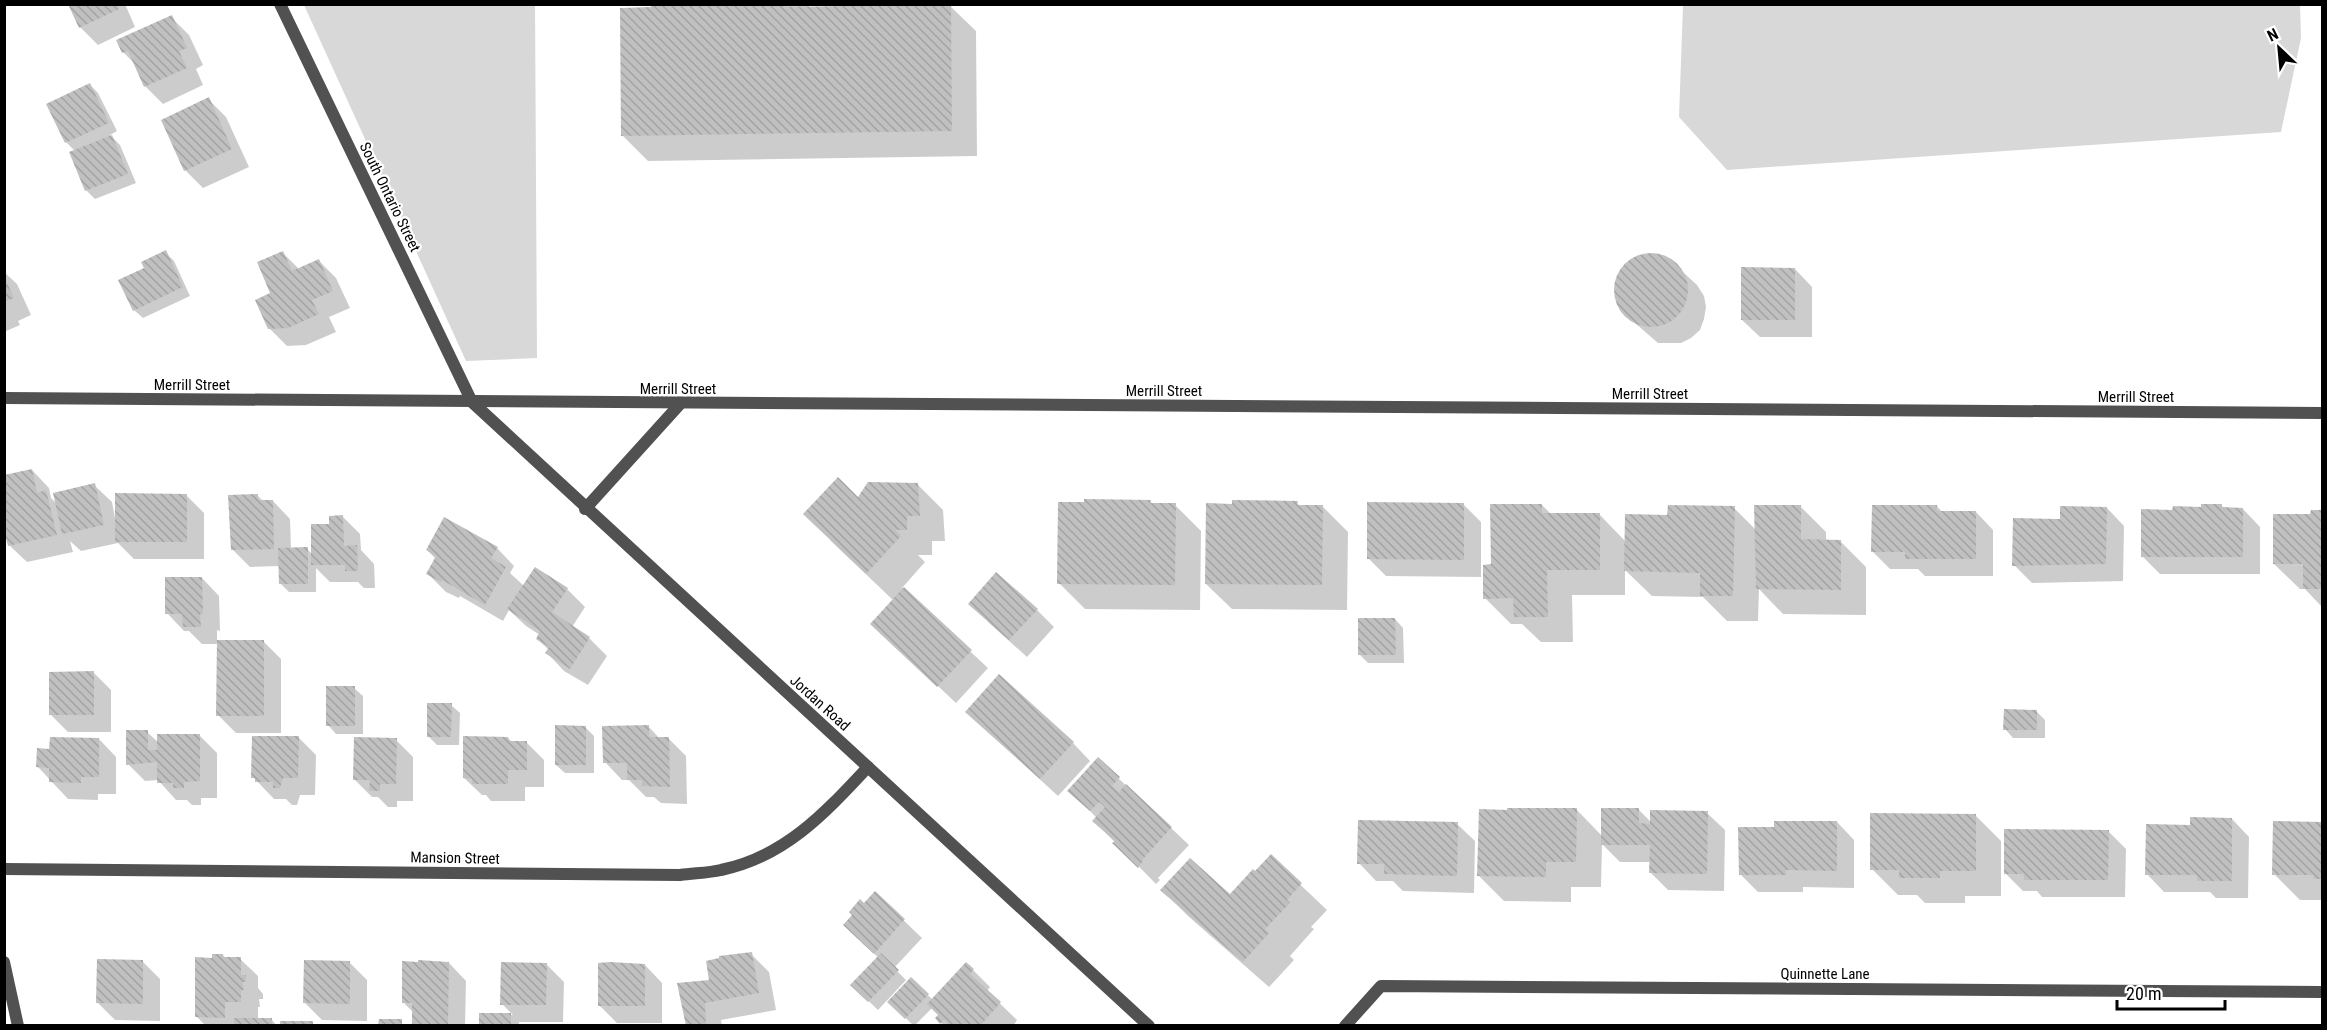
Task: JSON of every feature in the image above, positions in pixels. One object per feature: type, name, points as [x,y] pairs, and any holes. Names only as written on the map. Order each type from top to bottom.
[{"type":"street","name":"South Ontario Street","points":[[280,4],[472,402]]},
{"type":"street","name":"Merrill Street","points":[[4,398],[2322,413]]},
{"type":"street","name":"Jordan Road","points":[[472,402],[585,509],[1149,1026]]},
{"type":"street","points":[[585,509],[680,404]]},
{"type":"street","name":"Mansion Street","points":[[4,868],[680,875],[723,870],[760,857],[791,840],[828,811],[868,767]]},
{"type":"street","points":[[4,962],[18,1026]]},
{"type":"street","name":"Quinnette Lane","points":[[1345,1026],[1381,986],[2322,992]]},
{"type":"shaded area","points":[[304,5],[535,5],[537,358],[466,361]]},
{"type":"shaded area","points":[[1683,5],[2300,5],[2301,38],[2281,132],[1727,170],[1679,117]]},
{"type":"building","points":[[68,4],[117,4],[119,9],[79,28]]},
{"type":"building","points":[[651,4],[784,4],[784,7],[951,4],[952,131],[621,136],[620,8],[651,7]]},
{"type":"building","points":[[172,15],[187,48],[179,51],[187,68],[144,87],[128,51],[122,53],[116,40]]},
{"type":"building","points":[[90,83],[109,123],[65,143],[46,104]]},
{"type":"building","points":[[209,97],[232,149],[184,171],[161,120]]},
{"type":"building","points":[[112,135],[128,174],[85,191],[69,152]]},
{"type":"building","points":[[166,250],[183,287],[133,311],[118,280],[144,268],[141,262]]},
{"type":"building","points":[[283,251],[292,271],[319,259],[333,291],[312,300],[319,314],[288,328],[268,329],[255,300],[270,293],[257,262]]},
{"type":"building","points":[[1644,253],[1658,253],[1672,259],[1682,269],[1688,283],[1686,304],[1672,321],[1658,327],[1644,327],[1630,321],[1620,311],[1614,297],[1614,283],[1620,269],[1630,259]]},
{"type":"building","points":[[1741,267],[1795,268],[1795,320],[1741,320]]},
{"type":"building","points":[[4,276],[14,298],[4,302]]},
{"type":"building","points":[[32,469],[37,493],[46,490],[57,535],[8,546],[4,530],[4,475]]},
{"type":"building","points":[[838,477],[858,497],[868,482],[918,483],[920,516],[907,516],[907,530],[895,530],[901,536],[866,574],[803,514]]},
{"type":"building","points":[[95,483],[104,525],[62,534],[53,493]]},
{"type":"building","points":[[115,493],[187,494],[187,542],[115,542]]},
{"type":"building","points":[[258,494],[258,500],[273,500],[274,549],[231,550],[228,495]]},
{"type":"building","points":[[1084,499],[1151,500],[1150,503],[1176,503],[1175,585],[1057,584],[1058,502],[1084,502]]},
{"type":"building","points":[[1232,500],[1298,501],[1297,505],[1323,505],[1322,585],[1205,584],[1206,503],[1232,504]]},
{"type":"building","points":[[1367,502],[1464,503],[1464,560],[1367,559]]},
{"type":"building","points":[[1490,504],[1542,504],[1542,513],[1600,513],[1600,570],[1547,570],[1548,617],[1514,617],[1513,598],[1483,599],[1483,565],[1491,564]]},
{"type":"building","points":[[2201,504],[2222,504],[2222,507],[2243,508],[2243,557],[2141,557],[2141,509],[2172,510],[2173,506],[2201,507]]},
{"type":"building","points":[[1668,505],[1735,506],[1733,596],[1700,596],[1700,573],[1624,571],[1625,514],[1667,515]]},
{"type":"building","points":[[1754,505],[1801,505],[1801,539],[1841,540],[1841,590],[1756,589]]},
{"type":"building","points":[[1872,505],[1937,505],[1937,511],[1976,511],[1976,559],[1905,559],[1905,552],[1871,552]]},
{"type":"building","points":[[2060,506],[2107,507],[2106,564],[2012,566],[2013,518],[2060,519]]},
{"type":"building","points":[[2311,510],[2322,510],[2322,589],[2303,589],[2303,564],[2273,564],[2273,514],[2310,514]]},
{"type":"building","points":[[343,515],[344,546],[357,545],[358,571],[345,571],[345,565],[311,565],[311,524],[329,524],[329,516]]},
{"type":"building","points":[[444,517],[498,547],[491,558],[506,567],[485,605],[442,580],[441,582],[426,574],[436,556],[426,550]]},
{"type":"building","points":[[308,547],[308,584],[279,584],[278,548]]},
{"type":"building","points":[[535,567],[568,588],[552,612],[590,637],[570,669],[545,653],[549,647],[536,639],[540,631],[507,609]]},
{"type":"building","points":[[996,572],[1038,609],[1009,640],[968,604]]},
{"type":"building","points":[[165,577],[202,577],[201,627],[183,627],[182,614],[165,614]]},
{"type":"building","points":[[904,587],[972,650],[937,687],[870,624]]},
{"type":"building","points":[[1358,618],[1395,618],[1396,655],[1358,655]]},
{"type":"building","points":[[217,640],[264,640],[264,716],[216,716]]},
{"type":"building","points":[[94,671],[94,715],[49,715],[49,672]]},
{"type":"building","points":[[999,674],[1074,742],[1040,779],[965,712]]},
{"type":"building","points":[[326,686],[355,686],[355,726],[326,726]]},
{"type":"building","points":[[427,703],[452,703],[451,737],[427,737]]},
{"type":"building","points":[[2004,709],[2037,710],[2037,730],[2003,730]]},
{"type":"building","points":[[555,725],[586,726],[586,765],[555,765]]},
{"type":"building","points":[[649,725],[649,737],[669,737],[670,787],[642,786],[642,780],[627,780],[627,763],[603,763],[602,726]]},
{"type":"building","points":[[126,730],[148,730],[148,750],[157,750],[157,734],[200,734],[200,781],[184,782],[184,788],[173,788],[173,783],[157,783],[157,762],[126,765]]},
{"type":"building","points":[[252,736],[299,736],[298,778],[283,778],[280,788],[273,788],[273,782],[255,782],[255,778],[251,778]]},
{"type":"building","points":[[463,736],[508,737],[509,741],[527,741],[527,770],[508,770],[508,784],[472,784],[472,779],[463,778]]},
{"type":"building","points":[[50,737],[99,738],[99,777],[81,777],[81,783],[49,782],[49,768],[36,767],[37,748],[49,749]]},
{"type":"building","points":[[354,737],[397,738],[396,784],[380,784],[380,791],[369,791],[370,780],[353,780]]},
{"type":"building","points":[[1098,757],[1120,777],[1112,786],[1119,792],[1126,784],[1172,827],[1142,860],[1138,868],[1112,843],[1115,841],[1092,821],[1105,807],[1099,802],[1090,811],[1067,791]]},
{"type":"building","points":[[1507,808],[1577,808],[1576,862],[1546,862],[1546,877],[1477,876],[1479,809],[1507,810]]},
{"type":"building","points":[[1601,808],[1639,808],[1639,823],[1650,824],[1650,810],[1708,811],[1707,874],[1649,873],[1650,845],[1601,845]]},
{"type":"building","points":[[1870,813],[1976,814],[1976,871],[1940,871],[1940,878],[1899,878],[1899,870],[1870,870]]},
{"type":"building","points":[[2190,817],[2232,818],[2232,881],[2197,881],[2197,875],[2145,875],[2146,824],[2190,825]]},
{"type":"building","points":[[1358,820],[1458,822],[1457,876],[1384,874],[1384,864],[1357,864]]},
{"type":"building","points":[[1774,821],[1837,821],[1837,871],[1786,870],[1786,875],[1739,875],[1738,827],[1774,827]]},
{"type":"building","points":[[2273,821],[2322,822],[2322,879],[2313,879],[2314,875],[2272,875]]},
{"type":"building","points":[[2004,829],[2109,830],[2108,880],[2024,880],[2024,874],[2004,874]]},
{"type":"building","points":[[1271,854],[1302,883],[1287,900],[1290,903],[1265,929],[1269,933],[1243,962],[1160,890],[1190,858],[1230,894],[1253,869],[1255,871]]},
{"type":"building","points":[[875,891],[905,919],[874,954],[843,925],[852,915],[849,912],[860,899],[864,903]]},
{"type":"building","points":[[752,952],[759,993],[705,1003],[706,1026],[686,1026],[677,983],[709,980],[706,961],[719,958],[719,956]]},
{"type":"building","points":[[881,953],[899,970],[868,1002],[850,985]]},
{"type":"building","points":[[212,954],[223,954],[223,957],[241,957],[241,975],[246,975],[246,982],[242,982],[244,990],[241,990],[241,1002],[225,1002],[225,1018],[195,1017],[195,957],[212,958]]},
{"type":"building","points":[[97,959],[143,960],[143,1004],[96,1003]]},
{"type":"building","points":[[304,960],[350,961],[350,1004],[303,1003]]},
{"type":"building","points":[[418,960],[449,962],[448,1024],[412,1024],[412,1003],[402,1003],[402,961],[418,962]]},
{"type":"building","points":[[501,962],[547,963],[546,1005],[500,1005]]},
{"type":"building","points":[[966,962],[974,969],[970,974],[1001,1002],[980,1026],[950,1026],[944,1020],[940,1024],[935,1018],[938,1015],[927,1004]]},
{"type":"building","points":[[598,963],[645,964],[645,1006],[598,1006]]},
{"type":"building","points":[[911,977],[929,994],[905,1019],[887,1002]]},
{"type":"building","points":[[479,1013],[511,1013],[511,1026],[479,1026]]},
{"type":"building","points":[[234,1018],[272,1018],[272,1026],[234,1026]]},
{"type":"building","points":[[379,1019],[402,1019],[402,1026],[378,1026]]},
{"type":"building","points":[[280,1021],[313,1021],[313,1026],[280,1026]]}]
